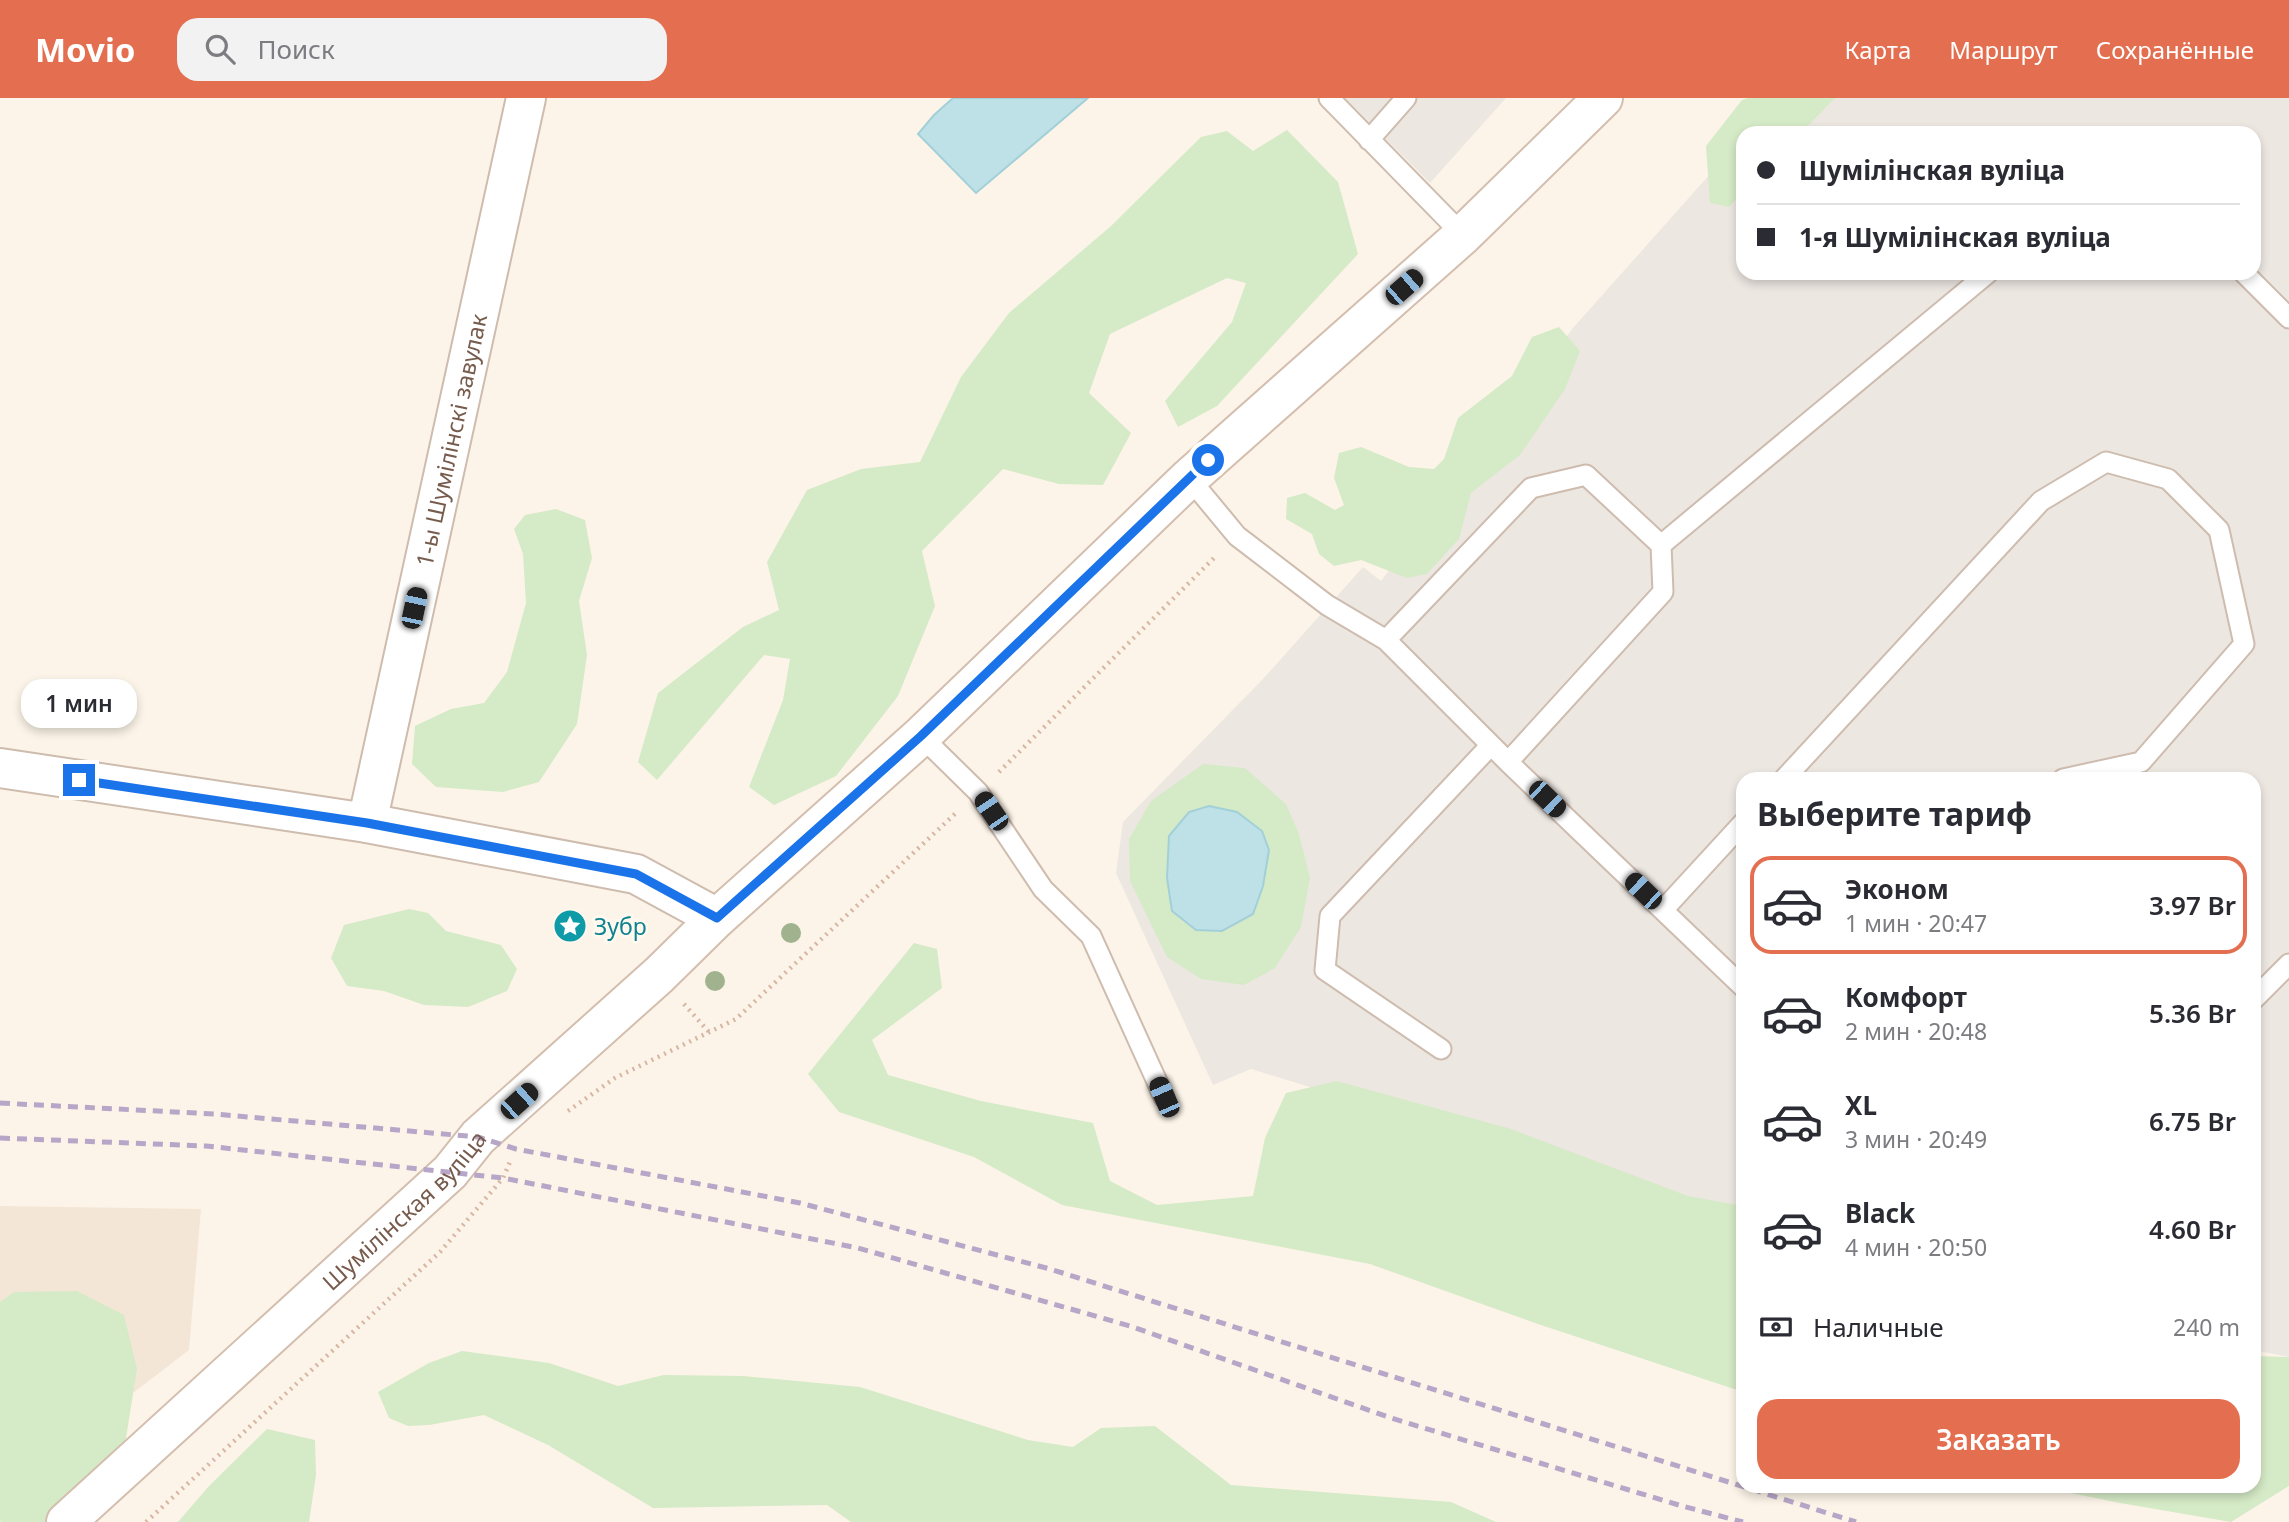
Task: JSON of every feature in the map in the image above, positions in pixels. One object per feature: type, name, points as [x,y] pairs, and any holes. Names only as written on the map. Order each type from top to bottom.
[{"type":"main road","name":"1-ы Шумілінскі завулак","points":[[367,823],[526,98]]},
{"type":"main road","name":"Шумілінская вуліца","points":[[66,1522],[450,1172],[478,1137],[921,736],[1189,478],[1463,235],[1603,98]]},
{"type":"main road","points":[[0,768],[367,823],[636,874],[717,918]]},
{"type":"lane","points":[[1329,98],[1463,235]]},
{"type":"lane","points":[[1369,140],[1406,98]]},
{"type":"lane","points":[[1661,545],[1980,280]]},
{"type":"lane","points":[[2251,280],[2289,318]]},
{"type":"lane","points":[[1790,772],[2041,501],[2106,462],[2168,479],[2219,530],[2244,644],[2141,762],[2095,772]]},
{"type":"lane","points":[[1386,640],[1531,488],[1586,475],[1661,545],[1663,592],[1508,762]]},
{"type":"lane","points":[[1189,478],[1237,536],[1327,605],[1386,640],[1508,762],[1736,980]]},
{"type":"lane","points":[[921,736],[978,792],[1043,889],[1091,936],[1164,1097]]},
{"type":"lane","points":[[1441,1049],[1325,970],[1330,916],[1491,744]]},
{"type":"lane","points":[[1662,910],[1736,831]]},
{"type":"lane","points":[[2261,992],[2289,964]]},
{"type":"path","points":[[560,1118],[615,1078],[736,1019],[978,792],[1237,536]]},
{"type":"path","points":[[682,1002],[709,1032]]},
{"type":"path","points":[[146,1522],[440,1252],[503,1178],[512,1159]]},
{"type":"shaded area","points":[[1345,98],[1506,98],[1430,183]]},
{"type":"shaded area","points":[[1778,98],[2289,98],[2289,1357],[2261,1351],[2261,772],[1736,772],[1736,1210],[1729,1216],[1251,1069],[1213,1085],[1116,873],[1123,822],[1263,679],[1363,567],[1381,581],[1573,328],[1736,145],[1736,280],[2261,280],[2261,126],[1752,126]]},
{"type":"shaded area","points":[[0,1206],[201,1209],[189,1350],[0,1495]]},
{"type":"green space","points":[[1835,98],[1808,126],[1736,126],[1736,200],[1729,207],[1710,203],[1706,146],[1742,100]]},
{"type":"green space","points":[[1287,130],[1338,182],[1358,254],[1217,406],[1178,427],[1165,401],[1232,322],[1246,283],[1227,278],[1110,334],[1089,393],[1131,433],[1103,485],[1059,484],[1003,469],[922,551],[935,606],[898,696],[836,776],[774,805],[749,787],[783,700],[790,659],[764,655],[657,780],[638,762],[658,693],[743,627],[779,610],[767,562],[807,490],[861,469],[920,462],[961,377],[1009,313],[1110,227],[1201,137],[1227,131],[1253,151]]},
{"type":"green space","points":[[1559,327],[1580,351],[1565,389],[1520,455],[1471,493],[1459,539],[1427,574],[1407,578],[1361,560],[1334,566],[1319,554],[1312,534],[1286,519],[1287,498],[1305,493],[1335,510],[1344,505],[1334,478],[1339,453],[1361,447],[1409,467],[1434,469],[1444,459],[1458,418],[1512,376],[1532,337]]},
{"type":"green space","points":[[556,509],[585,520],[592,558],[579,601],[587,655],[577,724],[539,782],[503,792],[436,787],[412,764],[415,726],[451,709],[484,703],[507,672],[526,603],[523,554],[514,529],[525,515]]},
{"type":"green space","points":[[1203,764],[1245,768],[1286,804],[1299,834],[1310,878],[1301,927],[1275,968],[1244,985],[1201,979],[1167,957],[1130,881],[1129,839],[1151,801]]},
{"type":"green space","points":[[409,909],[428,913],[446,931],[501,945],[517,969],[507,991],[468,1007],[424,1005],[384,991],[347,986],[331,958],[344,925]]},
{"type":"green space","points":[[914,943],[937,949],[942,988],[872,1040],[888,1075],[981,1101],[1093,1123],[1110,1181],[1157,1205],[1253,1196],[1265,1138],[1286,1093],[1337,1081],[1511,1129],[1688,1196],[1736,1205],[1736,1390],[1535,1323],[1370,1264],[1062,1205],[974,1157],[839,1112],[808,1074]]},
{"type":"green space","points":[[77,1291],[124,1315],[137,1369],[125,1444],[52,1522],[2,1522],[0,1302],[14,1292]]},
{"type":"green space","points":[[462,1351],[549,1363],[618,1386],[664,1375],[743,1376],[860,1387],[1028,1440],[1073,1447],[1101,1428],[1155,1426],[1231,1485],[1451,1502],[1496,1522],[851,1522],[827,1505],[653,1508],[548,1445],[484,1415],[408,1426],[389,1418],[378,1392],[429,1363]]},
{"type":"green space","points":[[2261,1356],[2289,1357],[2289,1486],[2231,1522],[2071,1493],[2261,1493]]},
{"type":"green space","points":[[267,1429],[315,1440],[316,1475],[309,1522],[178,1522],[209,1486]]},
{"type":"water","points":[[953,98],[1088,98],[976,193],[918,134]]},
{"type":"water","points":[[1209,806],[1237,812],[1262,831],[1269,850],[1263,886],[1253,914],[1222,931],[1196,930],[1172,911],[1167,878],[1169,836],[1189,812]]},
{"type":"railway","points":[[0,1103],[214,1114],[478,1137],[516,1149],[800,1203],[1050,1269],[1736,1484]]},
{"type":"railway","points":[[0,1138],[206,1146],[503,1178],[858,1248],[1130,1326],[1391,1418],[1743,1522]]},
{"type":"railway","points":[[1764,1493],[1856,1522]]},
{"type":"place","name":"Зубр","points":[[570,926]]},
{"type":"route","points":[[79,780],[367,823],[636,874],[717,918],[921,736],[1208,460]]}]
